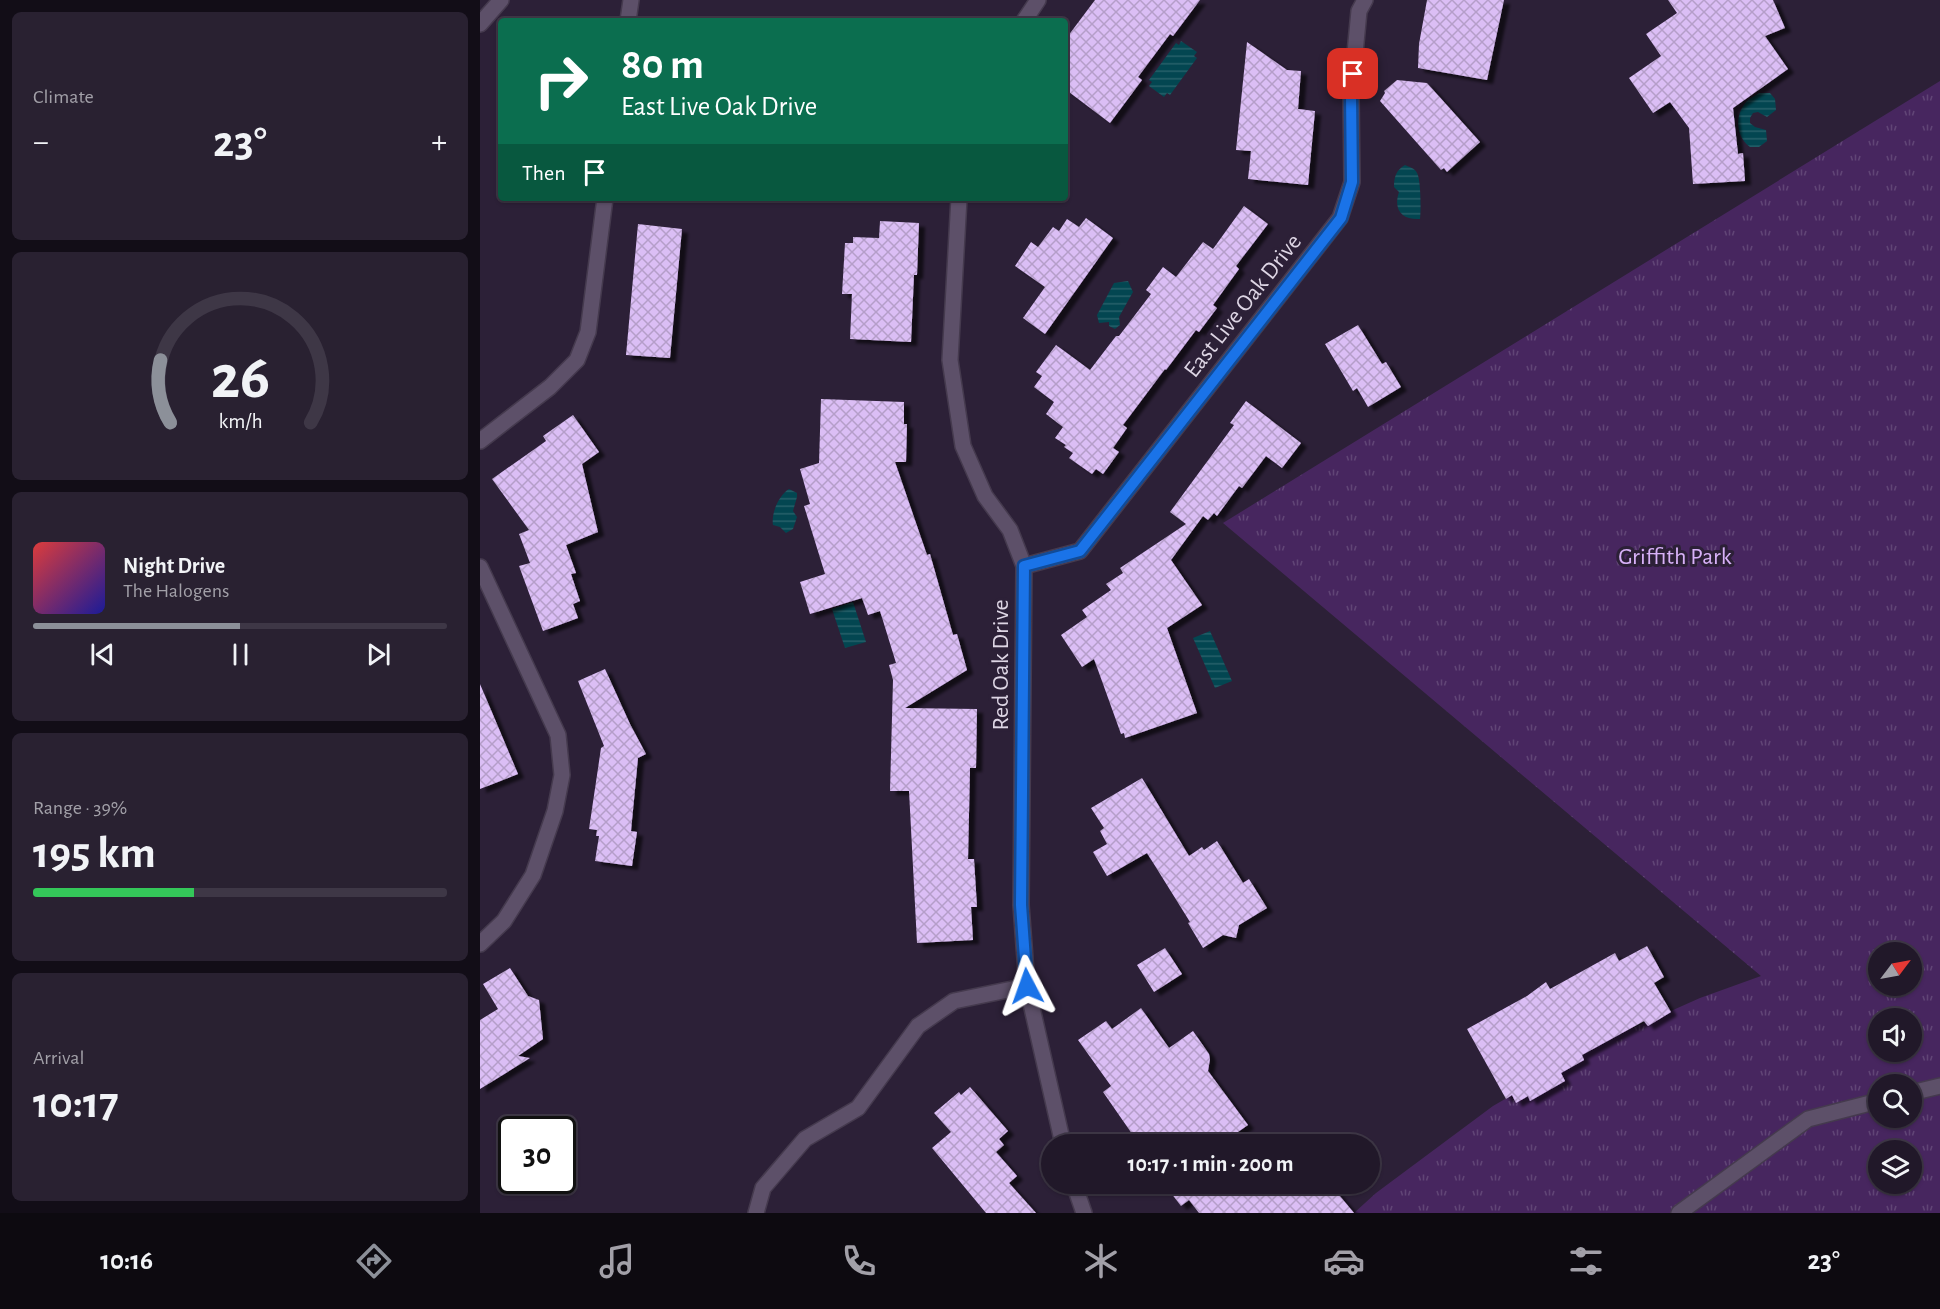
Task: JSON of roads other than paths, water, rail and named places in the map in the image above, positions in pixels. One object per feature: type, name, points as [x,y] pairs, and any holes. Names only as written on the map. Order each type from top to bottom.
[{"type":"street","points":[[480,24],[501,0]]},
{"type":"street","points":[[628,18],[631,0]]},
{"type":"street","points":[[1026,18],[1038,0]]},
{"type":"street","name":"East Live Oak Drive","points":[[1024,566],[1080,551],[1341,218],[1352,182],[1351,95],[1359,11],[1365,0]]},
{"type":"street","points":[[480,441],[550,387],[578,360],[588,332],[605,201]]},
{"type":"street","name":"Red Oak Drive","points":[[959,201],[950,360],[963,446],[985,496],[1010,530],[1024,566],[1021,905],[1027,986],[1061,1134]]},
{"type":"street","points":[[480,567],[558,735],[562,775],[555,811],[533,875],[504,921],[480,944]]},
{"type":"street","points":[[756,1213],[763,1188],[805,1139],[858,1108],[918,1026],[954,1001],[1027,986]]},
{"type":"street","points":[[1922,1090],[1940,1086]]},
{"type":"street","points":[[1679,1213],[1808,1119],[1868,1104]]},
{"type":"street","points":[[1077,1194],[1084,1213]]},
{"type":"park label","name":"Griffith Park","points":[[1675,557]]}]
